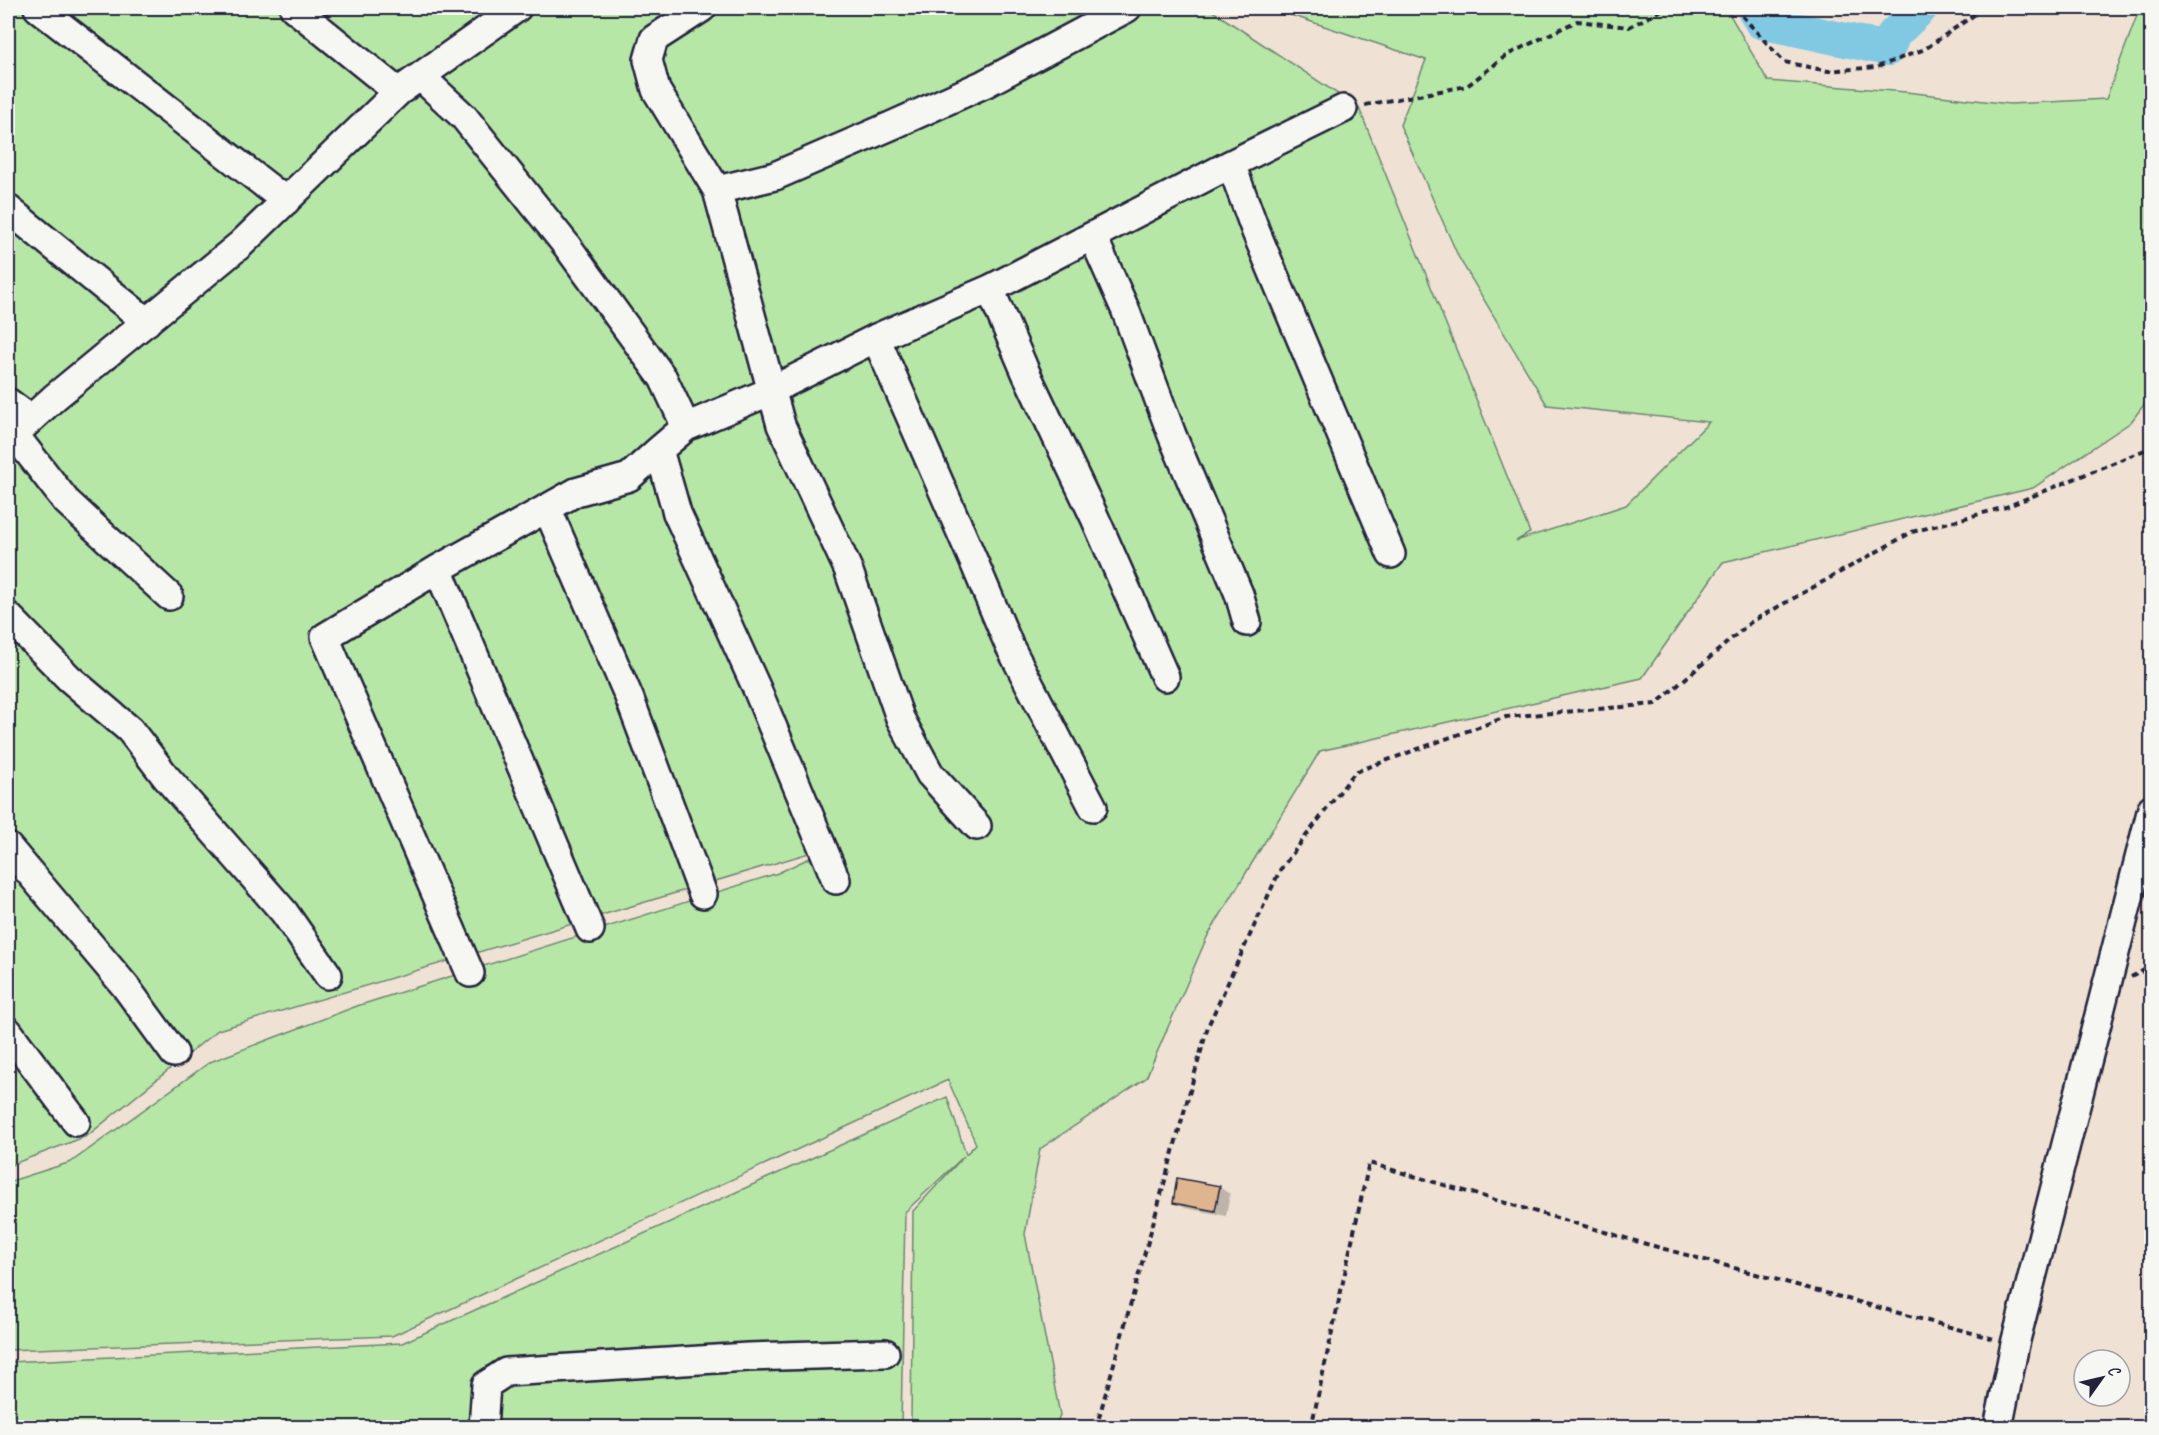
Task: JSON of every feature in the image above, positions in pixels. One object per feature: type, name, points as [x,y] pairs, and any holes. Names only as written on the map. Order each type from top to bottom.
[{"type":"street","points":[[38,8],[286,201]]},
{"type":"street","points":[[294,8],[398,93]]},
{"type":"street","points":[[18,431],[241,244],[398,93],[517,8]]},
{"type":"street","points":[[702,8],[654,39],[648,60],[656,90],[717,190],[781,425],[848,569],[900,718],[930,774],[977,826]]},
{"type":"street","points":[[717,190],[775,176],[913,116],[984,84],[1127,8]]},
{"type":"street","points":[[421,76],[464,117],[567,246],[663,378],[686,428]]},
{"type":"street","points":[[470,973],[325,637],[438,569],[576,492],[629,477],[686,428],[771,390],[876,338],[990,289],[1231,164],[1343,109]]},
{"type":"street","points":[[1231,164],[1256,232],[1391,554]]},
{"type":"street","points":[[8,209],[147,322]]},
{"type":"street","points":[[1093,237],[1125,309],[1172,435],[1239,594],[1247,622]]},
{"type":"street","points":[[990,289],[1165,677]]},
{"type":"street","points":[[876,338],[1009,645],[1093,807]]},
{"type":"street","points":[[8,402],[18,431],[66,501],[169,596]]},
{"type":"street","points":[[659,450],[677,513],[758,689],[836,880]]},
{"type":"street","points":[[547,508],[629,697],[704,894]]},
{"type":"street","points":[[438,569],[590,929]]},
{"type":"street","points":[[8,616],[69,678],[130,730],[166,777],[284,912],[328,975]]},
{"type":"street","points":[[1998,1428],[2015,1344],[2151,808]]},
{"type":"street","points":[[8,848],[125,986],[174,1053]]},
{"type":"street","points":[[8,1031],[76,1122]]},
{"type":"street","points":[[483,1428],[486,1385],[506,1372],[748,1357],[885,1353]]},
{"type":"path","points":[[1343,109],[1467,86],[1507,55],[1578,21],[1629,27],[1666,8]]},
{"type":"path","points":[[1734,8],[1784,62],[1828,71],[1877,67],[1925,49],[1984,8]]},
{"type":"path","points":[[1096,1428],[1208,1026],[1280,870],[1355,772],[1506,717],[1656,704],[1751,622],[1912,531],[2006,507],[2151,447]]},
{"type":"path","points":[[1311,1428],[1369,1163],[1639,1242],[2015,1344]]},
{"type":"green space","points":[[8,8],[1208,8],[1359,108],[1530,533],[1516,541],[1626,505],[1709,422],[1547,405],[1459,258],[1400,125],[1426,60],[1270,8],[1726,8],[1768,81],[1906,92],[2010,104],[2106,99],[2139,10],[2151,11],[2151,395],[2131,422],[2033,488],[1723,562],[1642,678],[1320,751],[1207,937],[1146,1078],[1040,1149],[1025,1234],[1060,1415],[1055,1427],[911,1427],[913,1211],[964,1156],[905,1212],[901,1427],[8,1427],[8,1362],[402,1343],[947,1097],[966,1154],[976,1144],[948,1080],[392,1336],[8,1350],[8,1182],[71,1162],[210,1062],[357,1006],[778,873],[839,844],[218,1030],[87,1136],[8,1166]]},
{"type":"building","points":[[1177,1178],[1220,1186],[1215,1211],[1173,1203]]},
{"type":"waterway","points":[[1753,8],[1761,22],[1888,49],[1894,34],[1921,8]]}]
